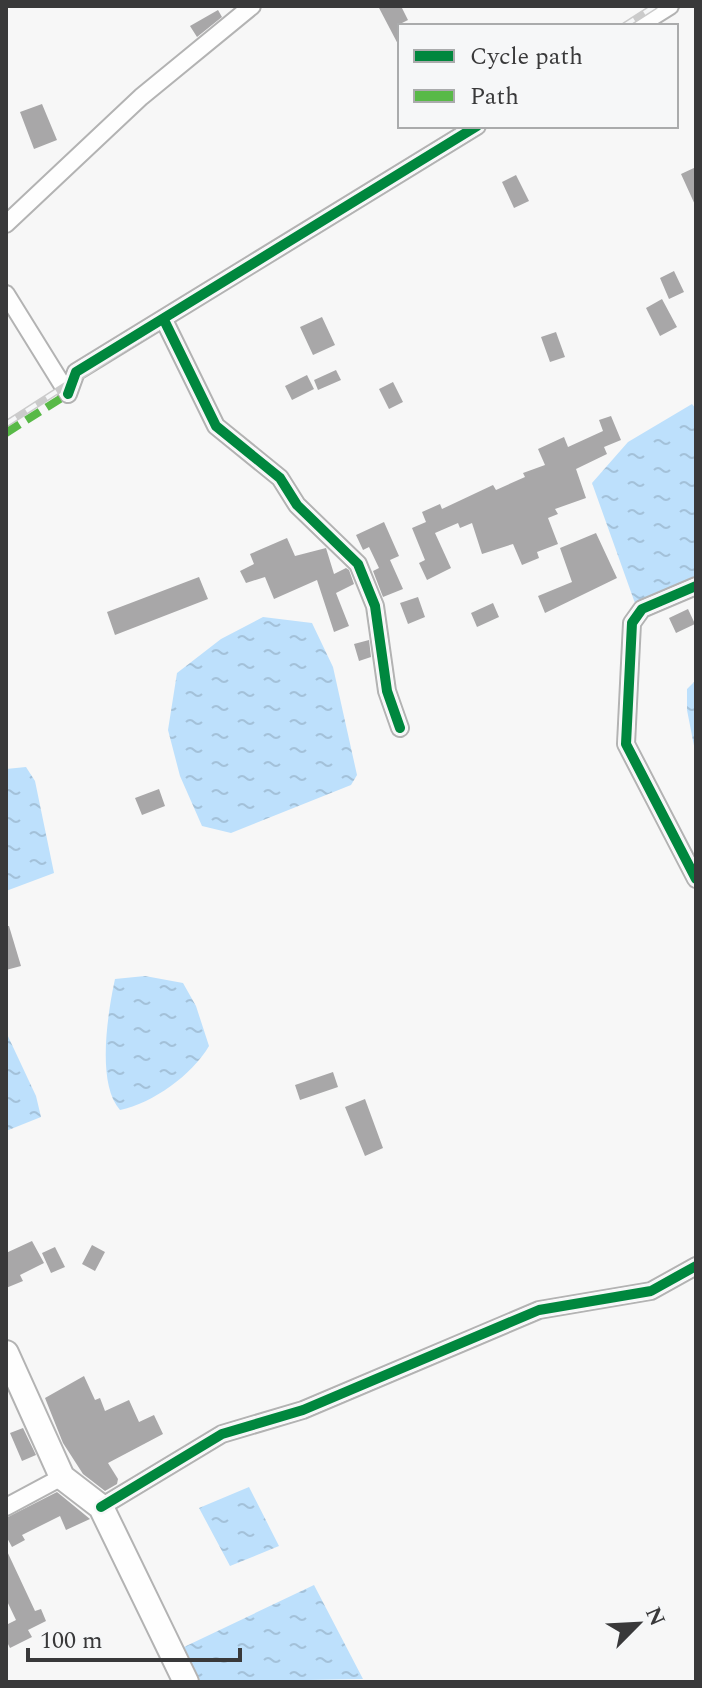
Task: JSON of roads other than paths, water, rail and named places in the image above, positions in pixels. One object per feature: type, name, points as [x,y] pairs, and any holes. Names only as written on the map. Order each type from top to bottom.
[{"type":"street","points":[[641,24],[670,6]]},
{"type":"street","points":[[6,224],[141,97],[247,8]]},
{"type":"street","points":[[6,294],[68,394],[76,372],[474,128]]},
{"type":"street","points":[[164,320],[216,426],[280,478],[297,505],[358,564],[375,606],[387,691],[400,728]]},
{"type":"street","points":[[696,586],[642,609],[632,623],[626,744],[696,879]]},
{"type":"street","points":[[101,1507],[222,1434],[303,1410],[539,1310],[651,1291],[696,1266]]},
{"type":"street","points":[[6,1353],[62,1477],[101,1507],[186,1682]]},
{"type":"street","points":[[6,1507],[62,1477]]},
{"type":"water","points":[[692,404],[696,409],[696,577],[636,606],[592,483],[628,442]]},
{"type":"water","points":[[263,617],[312,623],[333,667],[357,775],[351,785],[231,833],[202,826],[180,776],[168,730],[177,673],[221,639]]},
{"type":"water","points":[[696,680],[696,756],[687,710],[687,689]]},
{"type":"water","points":[[26,767],[35,781],[54,873],[6,891],[6,769]]},
{"type":"water","points":[[145,976],[183,983],[196,1006],[209,1046],[193,1067],[170,1086],[145,1101],[120,1110],[108,1083],[106,1065],[112,993],[115,979]]},
{"type":"water","points":[[6,1032],[36,1096],[41,1117],[6,1131]]},
{"type":"water","points":[[249,1487],[279,1546],[230,1566],[199,1508]]},
{"type":"water","points":[[314,1585],[363,1679],[201,1682],[184,1647]]},
{"type":"railway","points":[[627,24],[655,6]]},
{"type":"railway","points":[[6,424],[466,128]]}]
